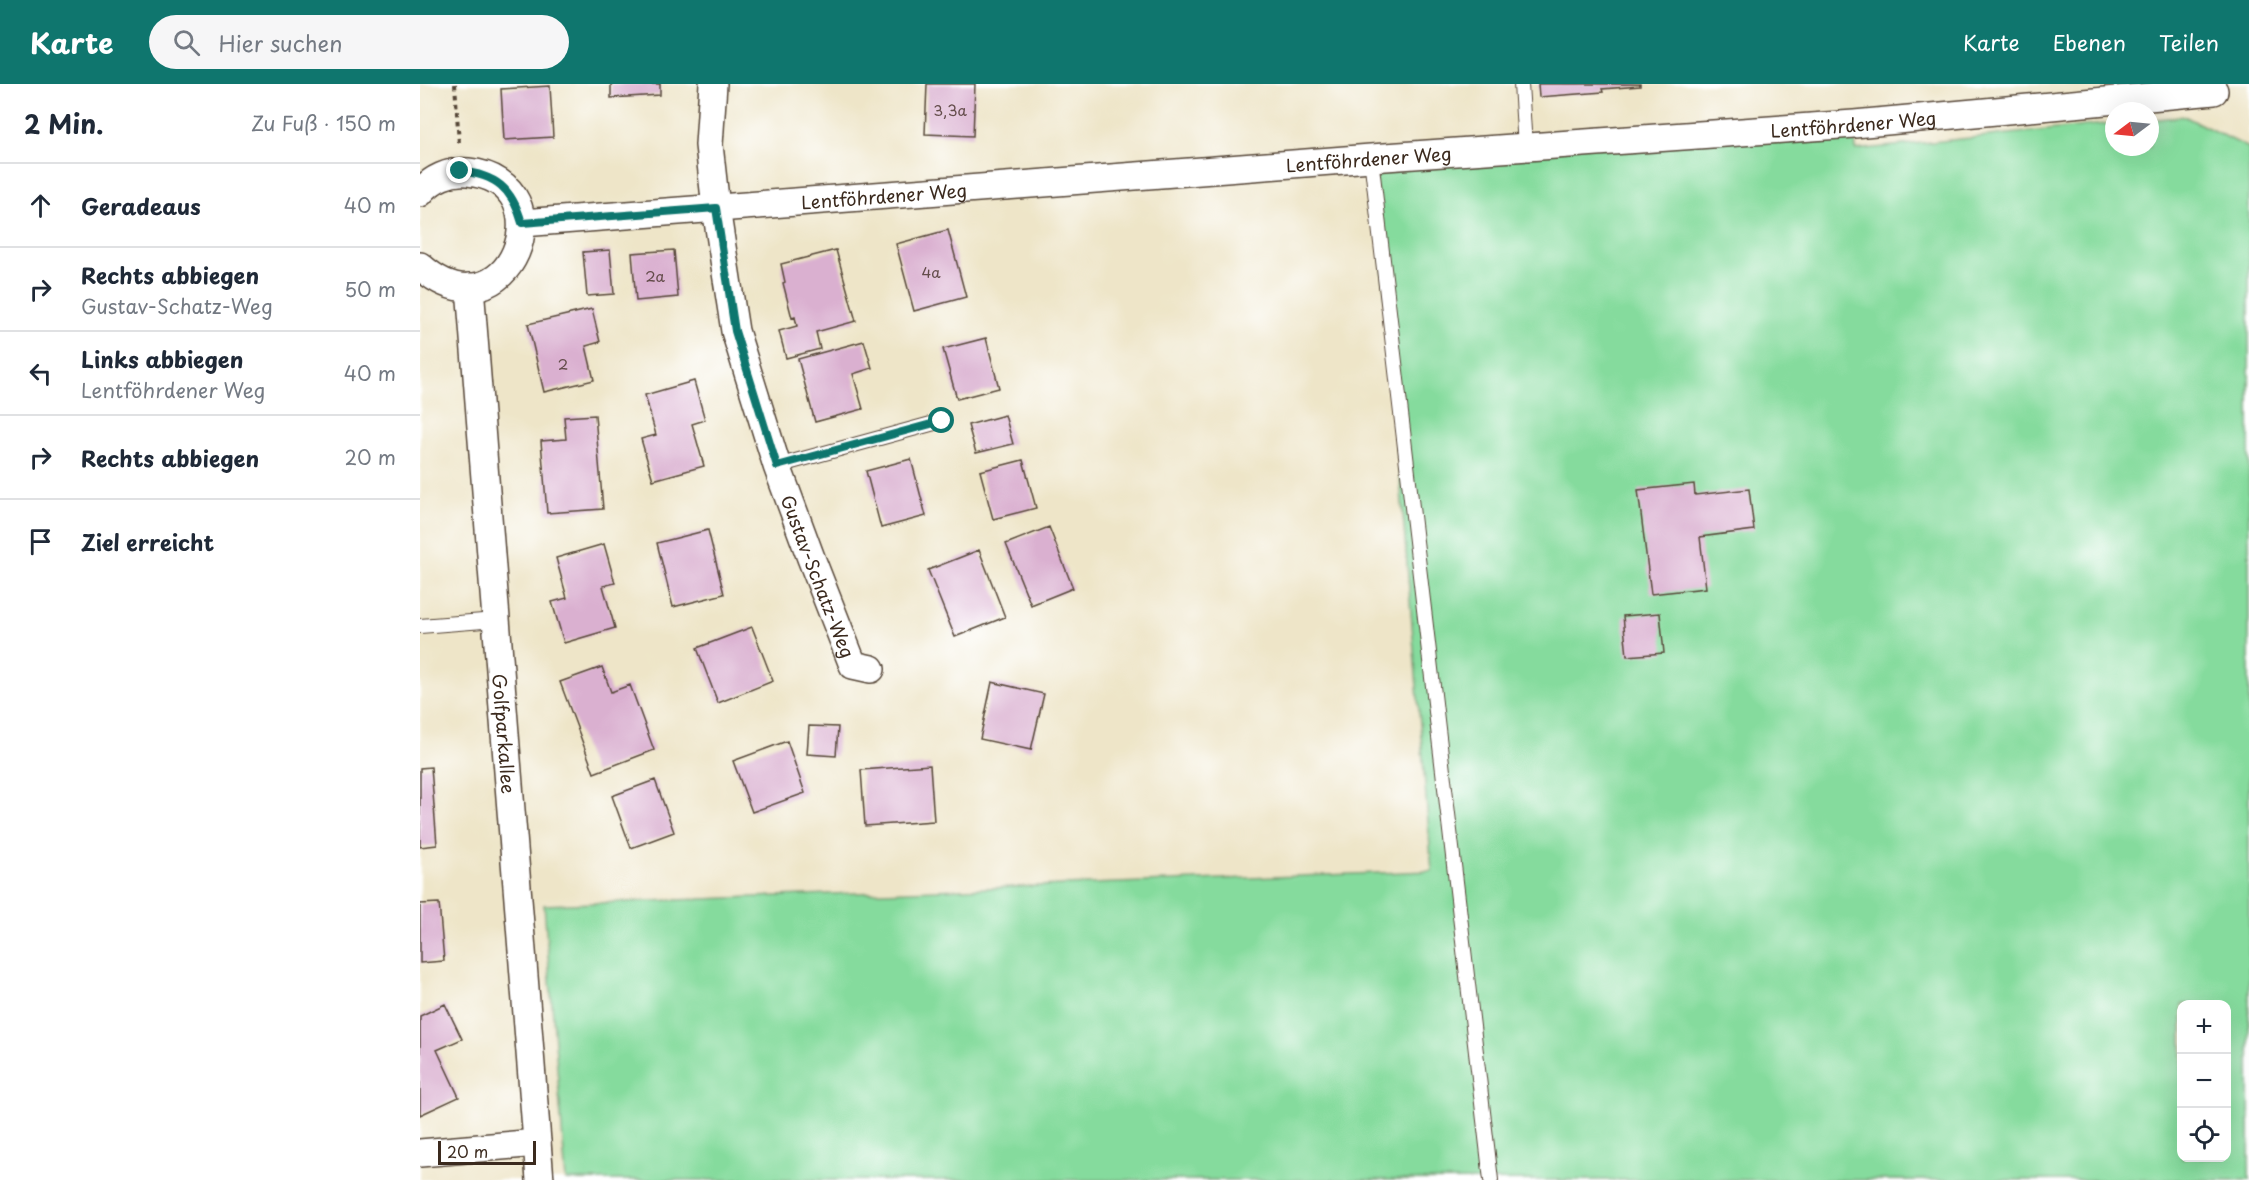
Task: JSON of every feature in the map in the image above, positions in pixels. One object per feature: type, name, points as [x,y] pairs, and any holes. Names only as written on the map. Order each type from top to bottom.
[{"type":"street","name":"Gustav-Schatz-Weg","points":[[713,84],[709,145],[735,331],[777,466],[854,665],[871,669]]},
{"type":"street","name":"Lentföhrdener Weg","points":[[522,223],[1371,158],[1854,124],[2214,91]]},
{"type":"street","points":[[420,193],[433,181],[446,174],[460,171],[478,173],[508,190],[518,206],[522,223],[521,241],[515,258],[504,273],[488,283],[470,287],[451,286],[434,278],[420,266]]},
{"type":"street","name":"Golfparkallee","points":[[470,287],[540,1180]]},
{"type":"street","points":[[420,1153],[537,1143]]},
{"type":"lane","points":[[1521,84],[1525,147]]},
{"type":"lane","points":[[1371,158],[1491,1180]]},
{"type":"lane","points":[[777,466],[942,421]]},
{"type":"lane","points":[[420,626],[496,620]]},
{"type":"path","points":[[455,84],[460,171]]},
{"type":"green space","points":[[2184,116],[2249,148],[2249,1180],[566,1180],[544,905],[1432,871],[1374,158],[1854,124],[1856,150],[2105,124],[2105,156],[2159,156],[2159,119]]},
{"type":"building","points":[[611,84],[660,84],[660,95],[611,98]]},
{"type":"building","points":[[927,84],[975,84],[973,136],[925,134]]},
{"type":"building","points":[[1538,84],[1640,84],[1640,86],[1602,89],[1603,92],[1539,97]]},
{"type":"building","points":[[550,86],[553,137],[504,140],[501,89]]},
{"type":"building","points":[[948,230],[966,297],[914,311],[896,244]]},
{"type":"building","points":[[610,250],[614,294],[587,296],[583,252]]},
{"type":"building","points":[[674,250],[678,297],[636,301],[632,253]]},
{"type":"building","points":[[836,250],[856,321],[816,332],[820,349],[786,358],[779,331],[797,326],[795,317],[792,318],[783,283],[785,282],[781,264]]},
{"type":"building","points":[[592,309],[600,342],[586,346],[594,380],[544,392],[528,324]]},
{"type":"building","points":[[986,338],[999,388],[957,399],[943,349]]},
{"type":"building","points":[[864,341],[872,368],[853,374],[863,409],[815,422],[798,359]]},
{"type":"building","points":[[694,381],[705,420],[692,424],[704,466],[653,480],[641,439],[656,435],[645,395]]},
{"type":"building","points":[[595,415],[603,509],[547,513],[541,441],[566,439],[564,417]]},
{"type":"building","points":[[1005,415],[1013,444],[976,453],[968,425]]},
{"type":"building","points":[[911,459],[926,516],[881,528],[866,471]]},
{"type":"building","points":[[1023,460],[1036,508],[993,519],[980,471]]},
{"type":"building","points":[[1694,484],[1695,495],[1749,489],[1754,530],[1700,537],[1706,588],[1651,594],[1638,490]]},
{"type":"building","points":[[1049,527],[1073,588],[1031,605],[1006,544]]},
{"type":"building","points":[[708,530],[724,594],[673,607],[657,543]]},
{"type":"building","points":[[604,544],[615,583],[603,586],[615,628],[564,643],[552,602],[567,598],[556,558]]},
{"type":"building","points":[[979,550],[1005,617],[955,637],[928,570]]},
{"type":"building","points":[[1660,613],[1664,653],[1627,656],[1623,616]]},
{"type":"building","points":[[752,627],[773,681],[718,703],[697,648]]},
{"type":"building","points":[[602,667],[611,692],[630,685],[654,750],[594,773],[560,682]]},
{"type":"building","points":[[992,682],[1044,694],[1031,750],[980,739]]},
{"type":"building","points":[[809,726],[838,727],[836,756],[807,754]]},
{"type":"building","points":[[787,741],[805,793],[752,812],[733,761]]},
{"type":"building","points":[[930,765],[934,821],[865,826],[861,770]]},
{"type":"building","points":[[431,767],[437,845],[420,847],[420,768]]},
{"type":"building","points":[[655,780],[674,832],[631,848],[612,796]]},
{"type":"building","points":[[439,903],[444,961],[420,963],[420,904]]},
{"type":"building","points":[[445,1004],[462,1039],[437,1050],[459,1097],[420,1115],[420,1016]]},
{"type":"route","points":[[460,171],[478,173],[508,190],[518,206],[522,223],[716,208],[735,331],[777,466],[942,421]]}]
